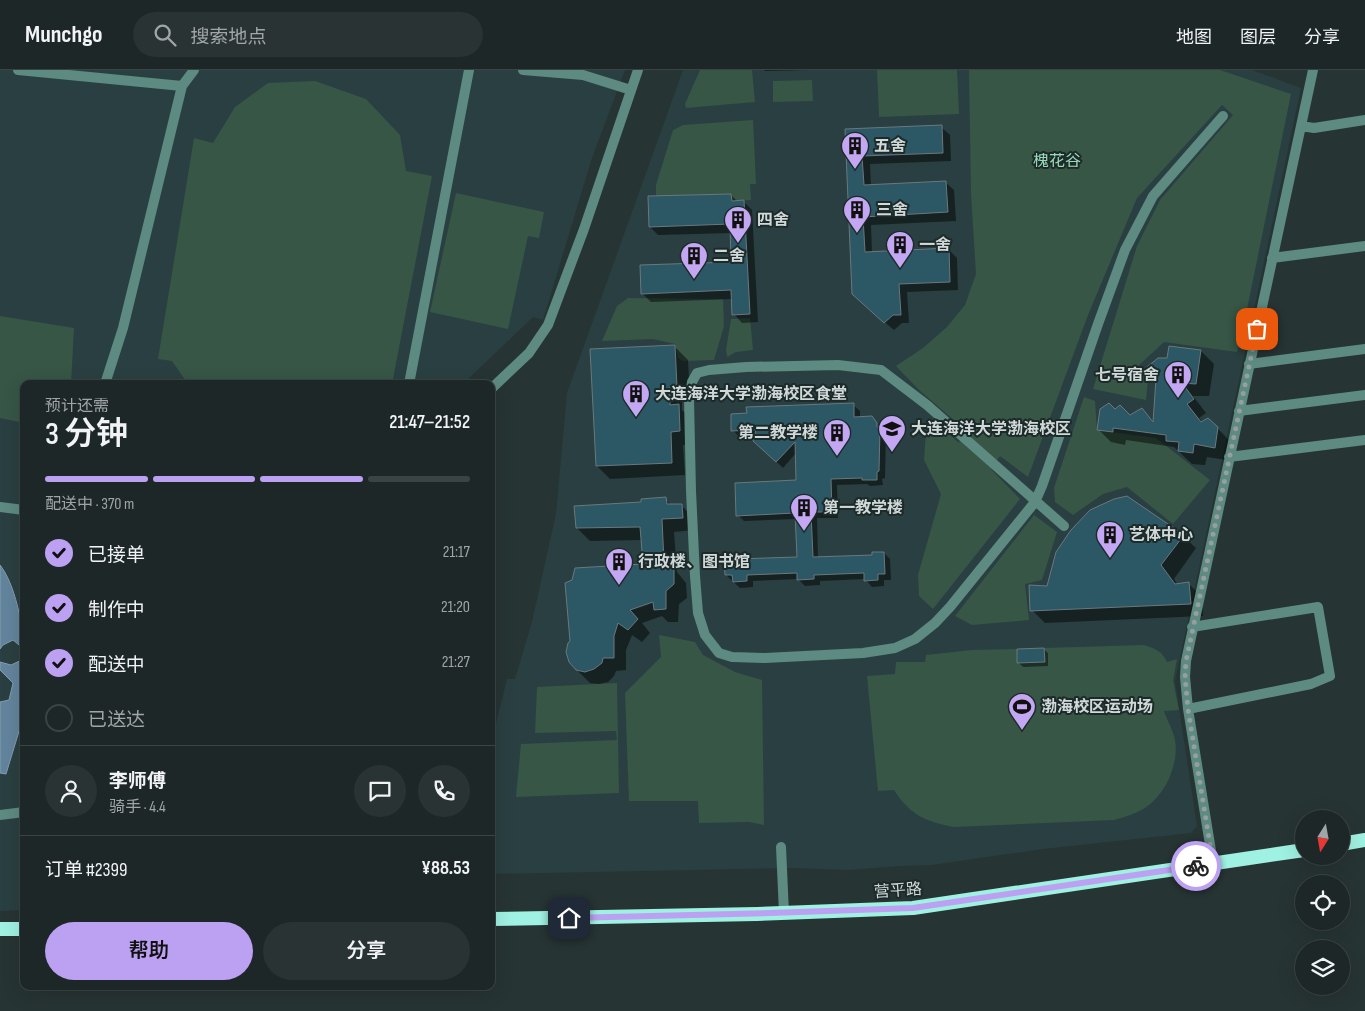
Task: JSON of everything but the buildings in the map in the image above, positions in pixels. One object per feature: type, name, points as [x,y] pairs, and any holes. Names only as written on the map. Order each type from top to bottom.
[{"type":"highway","points":[[1350,842],[1365,840]]},
{"type":"highway","name":"营平路","points":[[495,919],[784,913],[913,908],[1295,851]]},
{"type":"highway","points":[[0,929],[20,929]]},
{"type":"street","points":[[18,70],[182,86]]},
{"type":"street","points":[[106,380],[123,328],[182,86],[194,70]]},
{"type":"street","points":[[410,380],[469,70]]},
{"type":"street","points":[[523,70],[583,75],[631,90]]},
{"type":"street","points":[[495,385],[529,353],[548,325],[584,229],[638,70]]},
{"type":"street","points":[[1213,863],[1188,709],[1185,677],[1186,661],[1313,70]]},
{"type":"street","points":[[1064,526],[1035,502],[927,405],[881,370],[838,365],[746,367],[709,370],[697,374],[692,382],[689,399],[695,576],[698,613],[705,635],[711,645],[719,653],[732,657],[746,658],[863,653],[895,648],[915,639],[935,623],[1035,502],[1125,250],[1153,196],[1223,116]]},
{"type":"street","points":[[1301,126],[1314,128],[1365,120]]},
{"type":"street","points":[[1272,258],[1365,246]]},
{"type":"street","points":[[1249,364],[1365,349]]},
{"type":"street","points":[[1239,411],[1365,395]]},
{"type":"street","points":[[1229,457],[1365,440]]},
{"type":"street","points":[[0,507],[20,510]]},
{"type":"street","points":[[1188,709],[1312,684],[1330,676],[1318,607],[1192,627]]},
{"type":"street","points":[[0,815],[20,812]]},
{"type":"street","points":[[782,847],[784,913]]},
{"type":"shaded area","points":[[0,70],[625,70],[592,158],[543,320],[533,317],[467,380],[20,380],[20,910],[0,911]]},
{"type":"shaded area","name":"大连海洋大学渤海校区","points":[[683,70],[1252,70],[1301,88],[1175,681],[1197,826],[1191,833],[1043,849],[932,865],[848,870],[792,868],[495,874],[495,728],[507,679],[515,679],[532,622],[556,514],[567,393]]},
{"type":"green space","points":[[700,70],[752,70],[755,102],[686,108],[685,104]]},
{"type":"green space","points":[[877,70],[957,70],[959,114],[879,117]]},
{"type":"green space","name":"槐花谷","points":[[969,70],[1220,70],[1291,94],[1237,352],[1164,342],[1138,366],[1148,380],[1146,400],[1093,389],[1137,246],[1160,200],[1233,115],[1222,105],[1137,198],[1088,315],[1028,477],[1000,456],[991,469],[1020,499],[933,609],[919,596],[918,575],[941,494],[924,460],[926,431],[935,422],[959,443],[963,428],[919,390],[896,366],[923,348],[947,327],[965,305],[976,274],[971,194]]},
{"type":"green space","points":[[812,80],[813,101],[773,102],[773,81]]},
{"type":"green space","points":[[315,81],[366,99],[400,135],[406,171],[432,176],[393,380],[185,380],[172,361],[158,359],[194,138],[213,143],[235,107],[268,83]]},
{"type":"green space","points":[[753,120],[756,184],[750,184],[751,200],[732,201],[731,194],[656,196],[656,185],[673,130],[683,125]]},
{"type":"green space","points":[[456,193],[544,212],[539,238],[528,236],[508,329],[430,312]]},
{"type":"green space","points":[[628,298],[723,299],[724,326],[714,360],[683,361],[678,358],[675,344],[653,339],[602,341],[617,306]]},
{"type":"green space","points":[[0,316],[74,328],[71,380],[20,380],[20,422],[0,418]]},
{"type":"green space","points":[[750,318],[753,350],[736,352],[727,357],[726,350],[731,319]]},
{"type":"green space","points":[[1084,397],[1095,401],[1097,430],[1156,438],[1210,480],[1173,524],[1127,487],[1103,494],[1073,515],[1055,502],[1054,488]]},
{"type":"green space","points":[[1034,515],[1057,532],[1042,580],[1025,584],[1029,620],[972,625],[955,616]]},
{"type":"green space","points":[[659,635],[695,642],[703,655],[735,672],[762,680],[764,825],[749,822],[699,823],[698,801],[629,801],[625,693],[661,657]]},
{"type":"green space","name":"渤海校区运动场","points":[[1144,645],[1158,651],[1167,662],[1177,659],[1173,680],[1179,710],[1164,711],[1173,733],[1176,749],[1170,776],[1161,792],[1149,805],[1141,810],[1114,820],[953,827],[919,816],[900,799],[894,790],[878,791],[867,676],[895,674],[896,662],[925,662],[926,655],[972,650],[1017,649],[1018,663],[1045,662],[1044,648]]},
{"type":"green space","points":[[617,683],[619,793],[516,797],[521,744],[617,740],[616,731],[535,733],[537,687]]},
{"type":"water","points":[[0,565],[10,583],[17,605],[20,619],[20,646],[13,640],[3,645],[0,649]]},
{"type":"water","points":[[20,661],[20,728],[6,774],[0,773],[0,702],[9,700],[13,683],[0,670],[0,662],[11,665]]},
{"type":"way so far","points":[[1196,866],[1213,863],[1188,709],[1185,677],[1186,661],[1257,329]]},
{"type":"place","name":"五舍","points":[[855,170]]},
{"type":"place","name":"三舍","points":[[857,234]]},
{"type":"place","name":"四舍","points":[[738,244]]},
{"type":"place","name":"一舍","points":[[900,269]]},
{"type":"place","name":"二舍","points":[[694,280]]},
{"type":"place","name":"七号宿舍","points":[[1178,399]]},
{"type":"place","name":"大连海洋大学渤海校区食堂","points":[[636,418]]},
{"type":"place","name":"大连海洋大学渤海校区","points":[[892,453]]},
{"type":"place","name":"第二教学楼","points":[[837,457]]},
{"type":"place","name":"第一教学楼","points":[[804,532]]},
{"type":"place","name":"艺体中心","points":[[1110,559]]},
{"type":"place","name":"行政楼、图书馆","points":[[619,586]]},
{"type":"place","name":"渤海校区运动场","points":[[1022,731]]},
{"type":"route","points":[[569,918],[913,908],[1196,866]]}]
